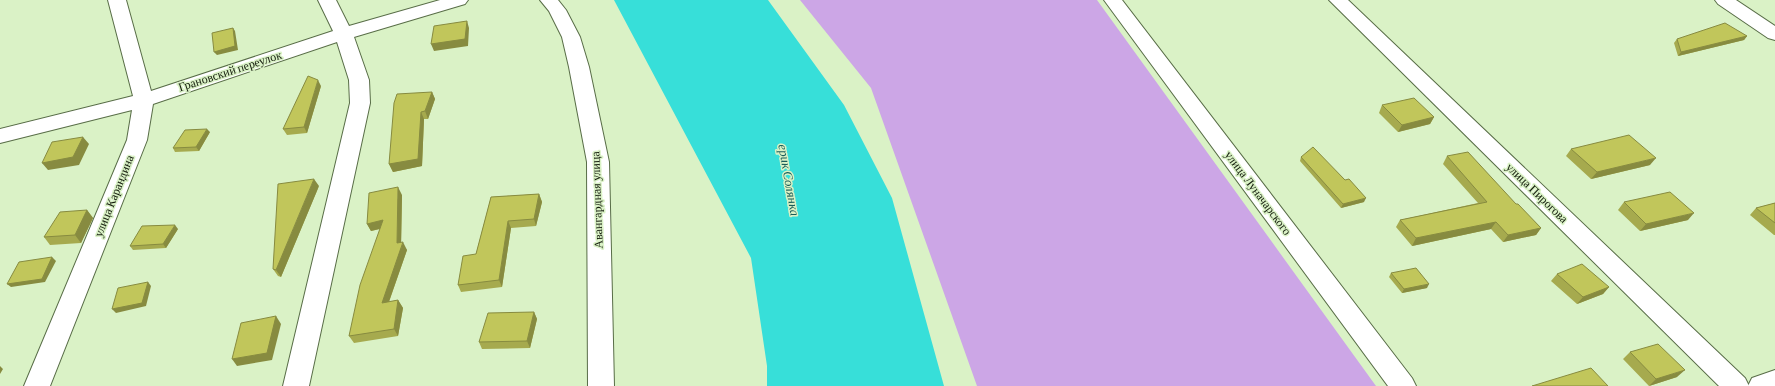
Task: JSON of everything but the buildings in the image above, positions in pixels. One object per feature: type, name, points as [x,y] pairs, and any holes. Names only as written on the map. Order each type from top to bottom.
[{"type":"street","name":"улица Карандина","points":[[37,386],[137,140],[144,100],[118,0]]},
{"type":"street","points":[[296,386],[360,103],[359,80],[344,34],[327,0]]},
{"type":"street","name":"Грановский переулок","points":[[0,136],[144,100],[344,34],[459,0]]},
{"type":"street","name":"Авангардная улица","points":[[549,0],[557,10],[571,37],[580,67],[598,162],[601,386]]},
{"type":"street","name":"улица Луначарского","points":[[1113,0],[1402,386]]},
{"type":"street","name":"улица Пирогова","points":[[1338,0],[1736,386]]},
{"type":"street","points":[[1724,0],[1775,34]]},
{"type":"street","points":[[1761,386],[1775,381]]},
{"type":"shaded area","points":[[800,0],[1097,0],[1376,386],[977,386],[871,88]]},
{"type":"water","name":"ерик Солянка","points":[[614,0],[768,0],[844,105],[892,198],[944,386],[767,386],[767,366],[751,258]]}]
